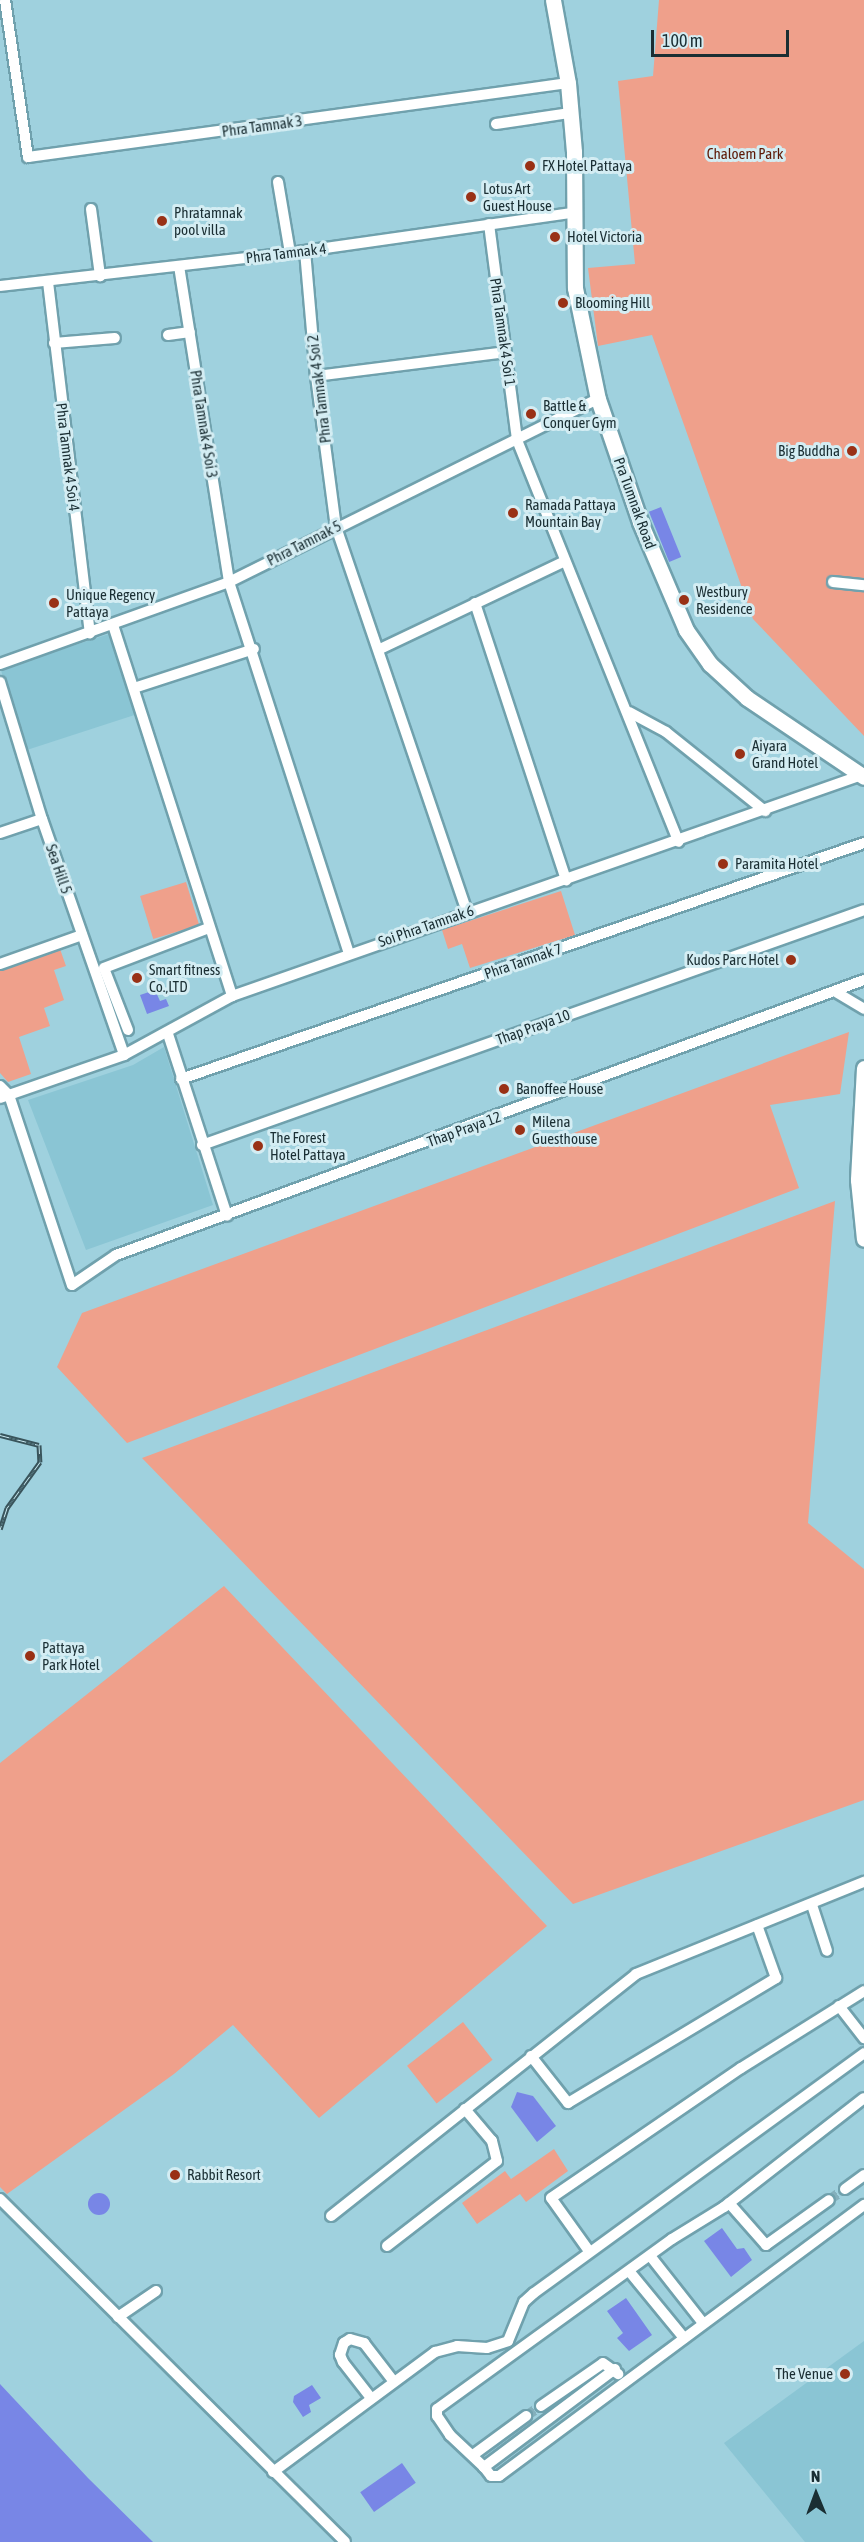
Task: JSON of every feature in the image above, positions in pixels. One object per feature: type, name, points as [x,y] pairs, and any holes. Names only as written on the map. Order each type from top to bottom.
[{"type":"street","name":"Phra Tamnak 3","points":[[5,0],[18,85],[25,152],[33,157],[568,83]]},
{"type":"street","name":"Pra Tumnak Road","points":[[553,0],[568,83],[574,152],[572,213],[575,288],[598,399],[640,522],[686,630],[705,659],[747,698],[863,776]]},
{"type":"street","points":[[496,124],[570,113]]},
{"type":"street","points":[[278,182],[290,253]]},
{"type":"street","points":[[91,209],[100,276]]},
{"type":"street","name":"Phra Tamnak 4","points":[[0,286],[290,253],[572,213]]},
{"type":"street","name":"Phra Tamnak 4 Soi 1","points":[[489,224],[517,440],[629,712],[679,842]]},
{"type":"street","name":"Phra Tamnak 4 Soi 2","points":[[305,251],[316,376],[336,527],[380,649],[467,912]]},
{"type":"street","name":"Phra Tamnak 4 Soi 3","points":[[179,266],[229,582],[254,650],[349,953]]},
{"type":"street","name":"Phra Tamnak 4 Soi 4","points":[[48,282],[90,633]]},
{"type":"street","points":[[168,335],[190,332]]},
{"type":"street","points":[[54,343],[115,338]]},
{"type":"street","points":[[316,376],[505,352]]},
{"type":"street","name":"Phra Tamnak 5","points":[[0,664],[229,582],[598,399]]},
{"type":"street","points":[[380,649],[565,561]]},
{"type":"street","points":[[833,582],[864,585]]},
{"type":"street","points":[[474,603],[566,880]]},
{"type":"street","points":[[113,625],[232,996]]},
{"type":"street","points":[[134,688],[254,650]]},
{"type":"street","name":"Sea Hill 5","points":[[0,682],[42,819],[124,1055]]},
{"type":"street","points":[[629,712],[666,732],[765,811]]},
{"type":"street","name":"Soi Phra Tamnak 6","points":[[4,1097],[124,1055],[168,1034],[232,996],[349,953],[679,842],[863,776]]},
{"type":"street","points":[[0,833],[42,819]]},
{"type":"street","name":"Phra Tamnak 7","points":[[181,1079],[864,843]]},
{"type":"street","name":"Thap Praya 10","points":[[202,1145],[864,910]]},
{"type":"street","points":[[128,1030],[104,968],[210,928]]},
{"type":"street","points":[[0,964],[82,935]]},
{"type":"street","name":"Thap Praya 12","points":[[4,1097],[72,1285],[116,1255],[864,980]]},
{"type":"street","points":[[836,992],[864,1010]]},
{"type":"street","points":[[168,1034],[202,1145],[227,1216]]},
{"type":"street","points":[[864,1068],[858,1180],[864,1239]]},
{"type":"street","points":[[0,1086],[4,1097]]},
{"type":"street","points":[[331,2216],[636,1974],[812,1905],[864,1882]]},
{"type":"street","points":[[812,1905],[827,1951]]},
{"type":"street","points":[[531,2056],[567,2103],[776,1977],[757,1925]]},
{"type":"street","points":[[589,2251],[551,2198],[741,2068],[864,1991]]},
{"type":"street","points":[[839,2006],[864,2038]]},
{"type":"street","points":[[273,2472],[440,2349],[502,2345],[512,2336],[524,2302],[589,2251],[864,2053]]},
{"type":"street","points":[[864,2098],[729,2203],[681,2233],[651,2257],[437,2409],[442,2427],[491,2476],[499,2476],[864,2205]]},
{"type":"street","points":[[387,2246],[497,2162],[492,2140],[465,2109]]},
{"type":"street","points":[[844,2189],[864,2175]]},
{"type":"street","points":[[0,2199],[345,2542]]},
{"type":"street","points":[[729,2203],[766,2245],[829,2200]]},
{"type":"street","points":[[0,2209],[67,2278]]},
{"type":"street","points":[[651,2257],[703,2324]]},
{"type":"street","points":[[630,2271],[684,2338]]},
{"type":"street","points":[[118,2317],[156,2290]]},
{"type":"street","points":[[371,2398],[343,2362],[340,2355],[344,2343],[350,2339],[364,2343],[394,2382]]},
{"type":"street","points":[[541,2406],[600,2364],[608,2363],[624,2381]]},
{"type":"street","points":[[484,2467],[615,2369]]},
{"type":"street","points":[[472,2455],[526,2416]]},
{"type":"shaded area","points":[[109,634],[135,715],[27,750],[1,669]]},
{"type":"shaded area","points":[[164,1047],[213,1205],[86,1250],[28,1100],[133,1065]]},
{"type":"shaded area","points":[[864,2341],[864,2542],[805,2542],[724,2443]]},
{"type":"green space","name":"Chaloem Park","points":[[659,0],[864,0],[864,736],[753,619],[652,335],[598,346],[588,268],[635,264],[618,81],[653,76]]},
{"type":"green space","points":[[186,882],[199,925],[153,939],[140,896]]},
{"type":"green space","points":[[561,891],[575,935],[470,968],[462,944],[448,949],[442,930]]},
{"type":"green space","points":[[60,949],[66,966],[54,970],[64,1000],[44,1008],[50,1026],[19,1037],[31,1074],[8,1082],[0,1073],[0,970]]},
{"type":"green space","points":[[849,1032],[840,1094],[770,1105],[799,1188],[127,1443],[57,1367],[82,1313]]},
{"type":"green space","points":[[835,1201],[808,1523],[864,1569],[864,1800],[573,1904],[142,1458]]},
{"type":"green space","points":[[224,1586],[547,1926],[319,2118],[233,2025],[174,2074],[7,2194],[0,2187],[0,1763]]},
{"type":"green space","points":[[463,2022],[493,2060],[437,2104],[407,2066]]},
{"type":"green space","points":[[554,2149],[568,2171],[526,2202],[520,2194],[477,2224],[462,2203],[505,2171],[511,2179]]},
{"type":"water","points":[[661,507],[681,557],[669,562],[649,512]]},
{"type":"water","points":[[155,990],[160,1001],[166,999],[169,1006],[147,1014],[140,995]]},
{"type":"water","points":[[517,2092],[533,2096],[556,2126],[537,2142],[511,2107]]},
{"type":"water","points":[[99,2193],[107,2196],[110,2204],[107,2212],[99,2215],[91,2212],[88,2204],[91,2196]]},
{"type":"water","points":[[722,2228],[737,2249],[744,2248],[752,2260],[731,2277],[704,2241]]},
{"type":"water","points":[[626,2298],[652,2335],[629,2351],[617,2338],[623,2333],[607,2311]]},
{"type":"water","points":[[0,2384],[88,2478],[153,2542],[0,2542]]},
{"type":"water","points":[[312,2385],[321,2398],[309,2405],[311,2412],[303,2417],[293,2402],[294,2396]]},
{"type":"water","points":[[402,2463],[416,2483],[374,2512],[360,2492]]},
{"type":"tunnel","points":[[829,2200],[845,2189]]},
{"type":"tunnel","points":[[526,2416],[541,2406]]},
{"type":"railway","points":[[0,1435],[39,1445],[40,1462],[7,1508],[0,1529]]},
{"type":"place","name":"FX Hotel Pattaya","points":[[530,166]]},
{"type":"place","name":"Lotus Art Guest House","points":[[471,197]]},
{"type":"place","name":"Phratamnak pool villa","points":[[162,221]]},
{"type":"place","name":"Hotel Victoria","points":[[555,237]]},
{"type":"place","name":"Blooming Hill","points":[[563,303]]},
{"type":"place","name":"Battle & Conquer Gym","points":[[531,414]]},
{"type":"place","name":"Big Buddha","points":[[852,451]]},
{"type":"place","name":"Ramada Pattaya Mountain Bay","points":[[513,513]]},
{"type":"place","name":"Westbury Residence","points":[[684,600]]},
{"type":"place","name":"Unique Regency Pattaya","points":[[54,603]]},
{"type":"place","name":"Aiyara Grand Hotel","points":[[740,754]]},
{"type":"place","name":"Paramita Hotel","points":[[723,864]]},
{"type":"place","name":"Kudos Parc Hotel","points":[[791,960]]},
{"type":"place","name":"Smart fitness Co.,LTD","points":[[137,978]]},
{"type":"place","name":"Banoffee House","points":[[504,1089]]},
{"type":"place","name":"Milena Guesthouse","points":[[520,1130]]},
{"type":"place","name":"The Forest Hotel Pattaya","points":[[258,1146]]},
{"type":"place","name":"Pattaya Park Hotel","points":[[30,1656]]},
{"type":"place","name":"Rabbit Resort","points":[[175,2175]]},
{"type":"place","name":"The Venue","points":[[845,2374]]}]
